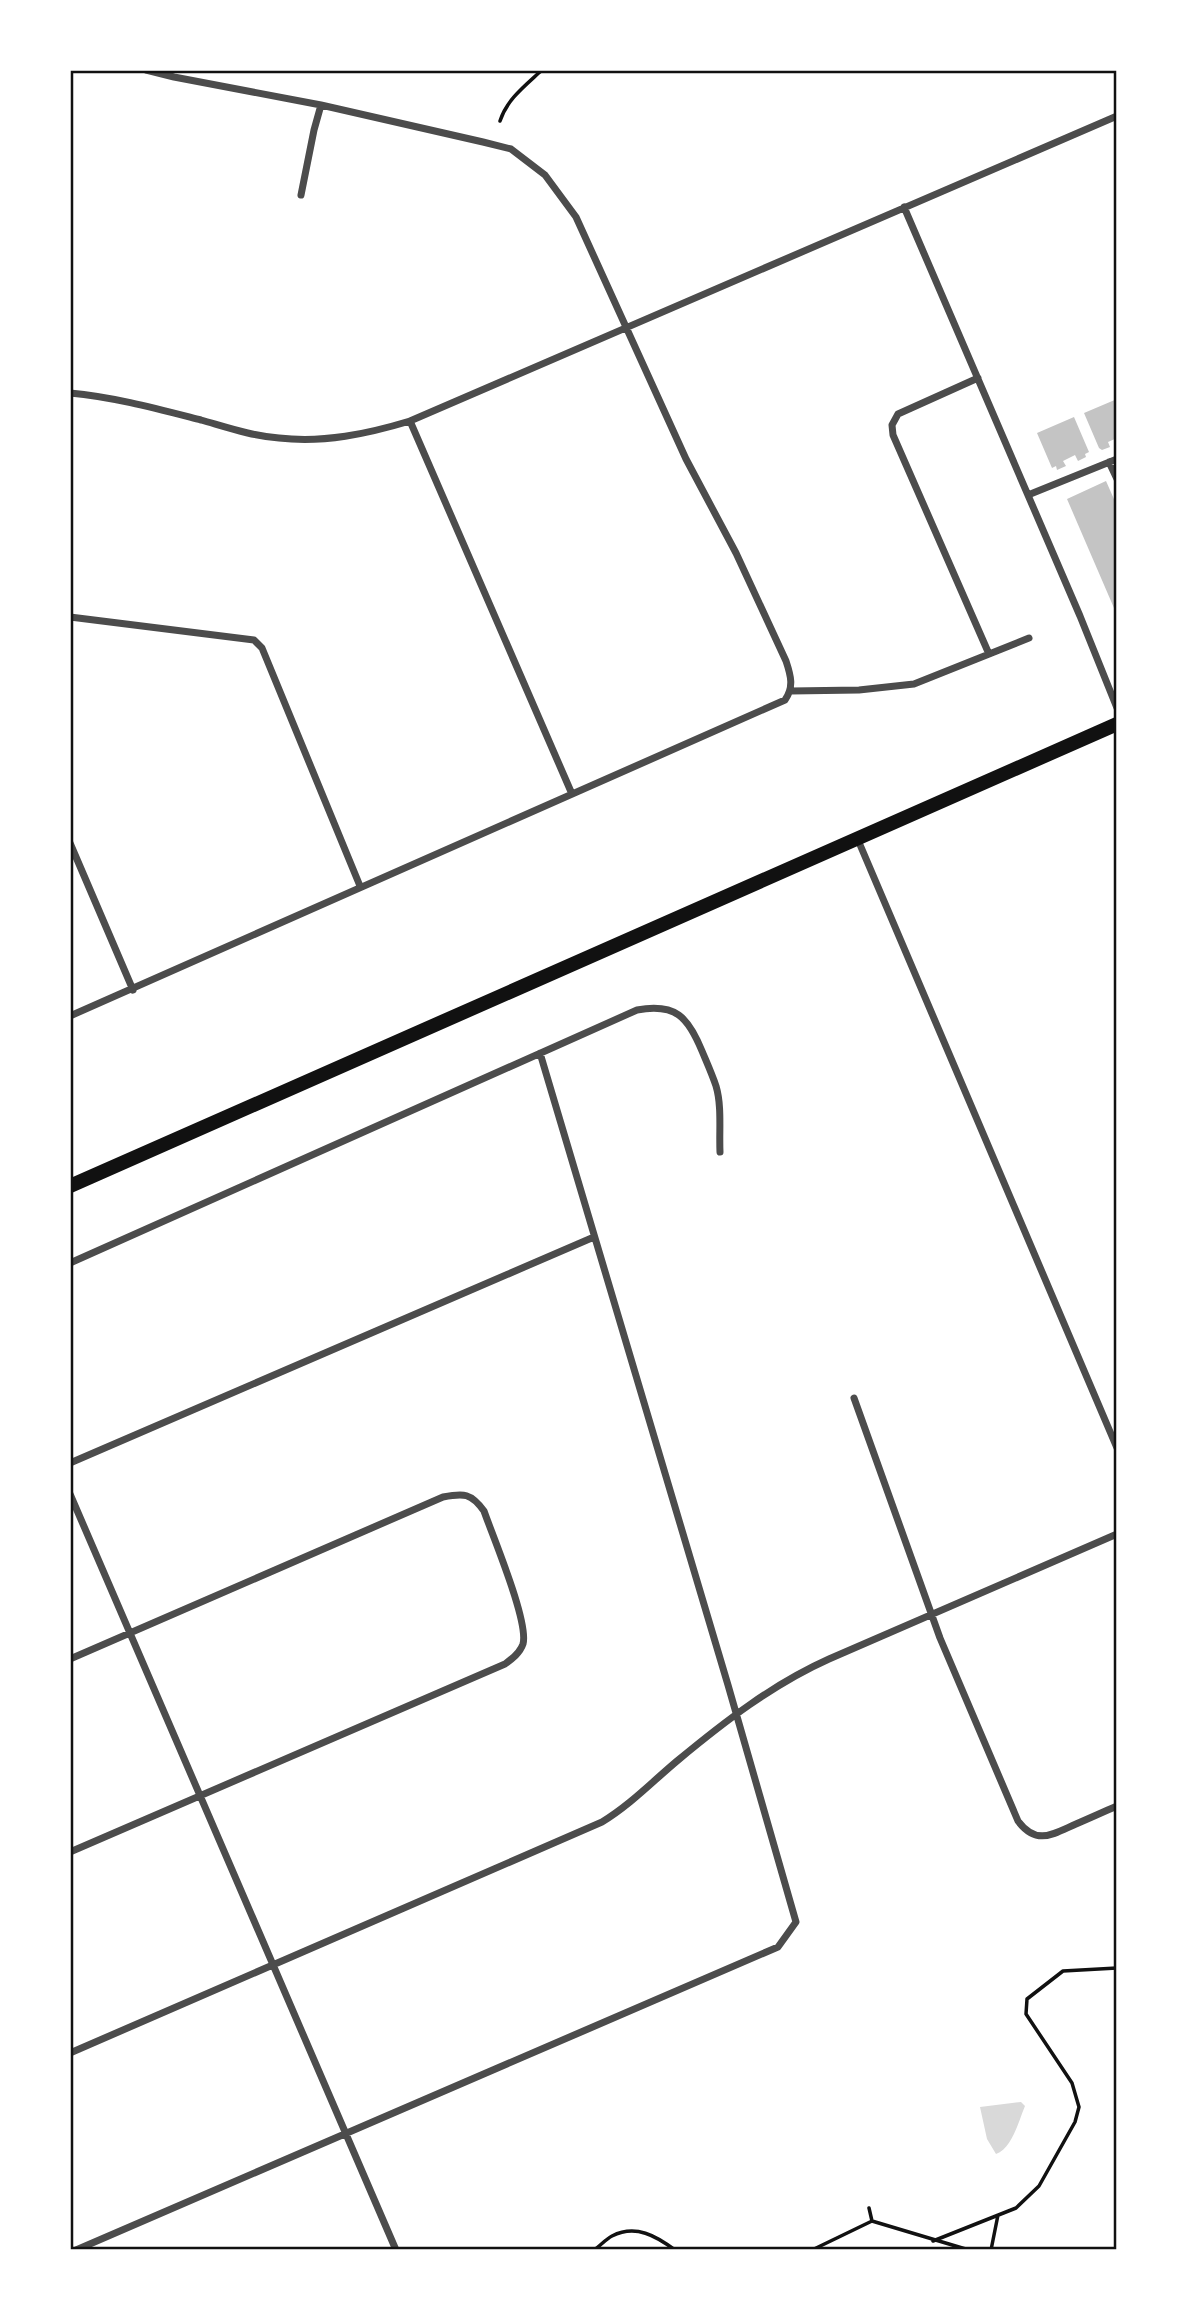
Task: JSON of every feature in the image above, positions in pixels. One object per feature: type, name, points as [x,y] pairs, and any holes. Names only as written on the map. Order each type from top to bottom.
[{"type":"main road","points":[[70,1186],[1117,724]]},
{"type":"street","points":[[70,1016],[785,700],[791,691],[790,673],[781,649],[736,552],[686,460],[576,217],[545,175],[511,149],[492,144],[321,105],[146,70]]},
{"type":"street","points":[[301,195],[321,105]]},
{"type":"street","points":[[70,393],[108,398],[277,438],[315,440],[355,436],[410,421],[1117,116]]},
{"type":"street","points":[[904,207],[1117,708]]},
{"type":"street","points":[[978,378],[898,414],[892,425],[893,435],[989,654]]},
{"type":"street","points":[[410,421],[572,794]]},
{"type":"street","points":[[1028,495],[1113,461],[1117,479]]},
{"type":"street","points":[[70,617],[254,640],[262,648],[360,886]]},
{"type":"street","points":[[791,691],[859,690],[914,684],[1029,638]]},
{"type":"street","points":[[858,840],[1117,1448]]},
{"type":"street","points":[[70,843],[133,990]]},
{"type":"street","points":[[70,1263],[637,1010],[662,1007],[683,1017],[693,1028],[717,1089],[720,1152]]},
{"type":"street","points":[[76,2250],[778,1947],[796,1922],[540,1054]]},
{"type":"street","points":[[70,1463],[594,1237]]},
{"type":"street","points":[[854,1398],[940,1638],[1018,1821],[1035,1835],[1059,1834],[1117,1806]]},
{"type":"street","points":[[70,1494],[396,2250]]},
{"type":"street","points":[[70,1659],[443,1497],[468,1495],[484,1511],[524,1633],[520,1651],[505,1664],[70,1852]]},
{"type":"street","points":[[70,2053],[603,1822],[736,1715],[815,1665],[1117,1534]]},
{"type":"path","points":[[500,121],[504,108],[542,70]]},
{"type":"path","points":[[933,2241],[1016,2208],[1039,2186],[1075,2122],[1079,2107],[1072,2083],[1026,2014],[1027,1999],[1063,1971],[1117,1968]]},
{"type":"path","points":[[869,2208],[872,2221]]},
{"type":"path","points":[[991,2250],[998,2215]]},
{"type":"path","points":[[812,2250],[872,2221],[969,2250]]},
{"type":"path","points":[[594,2250],[612,2236],[636,2231],[655,2235],[676,2250]]},
{"type":"shaded area","points":[[1021,2102],[1025,2106],[1014,2133],[1002,2151],[996,2154],[987,2139],[980,2107]]},
{"type":"building","points":[[1117,399],[1117,438],[1108,442],[1110,447],[1102,450],[1084,413]]},
{"type":"building","points":[[1074,417],[1089,452],[1078,461],[1075,455],[1063,461],[1066,466],[1057,470],[1056,466],[1052,468],[1037,433]]},
{"type":"building","points":[[1106,481],[1117,506],[1117,615],[1067,499]]}]
